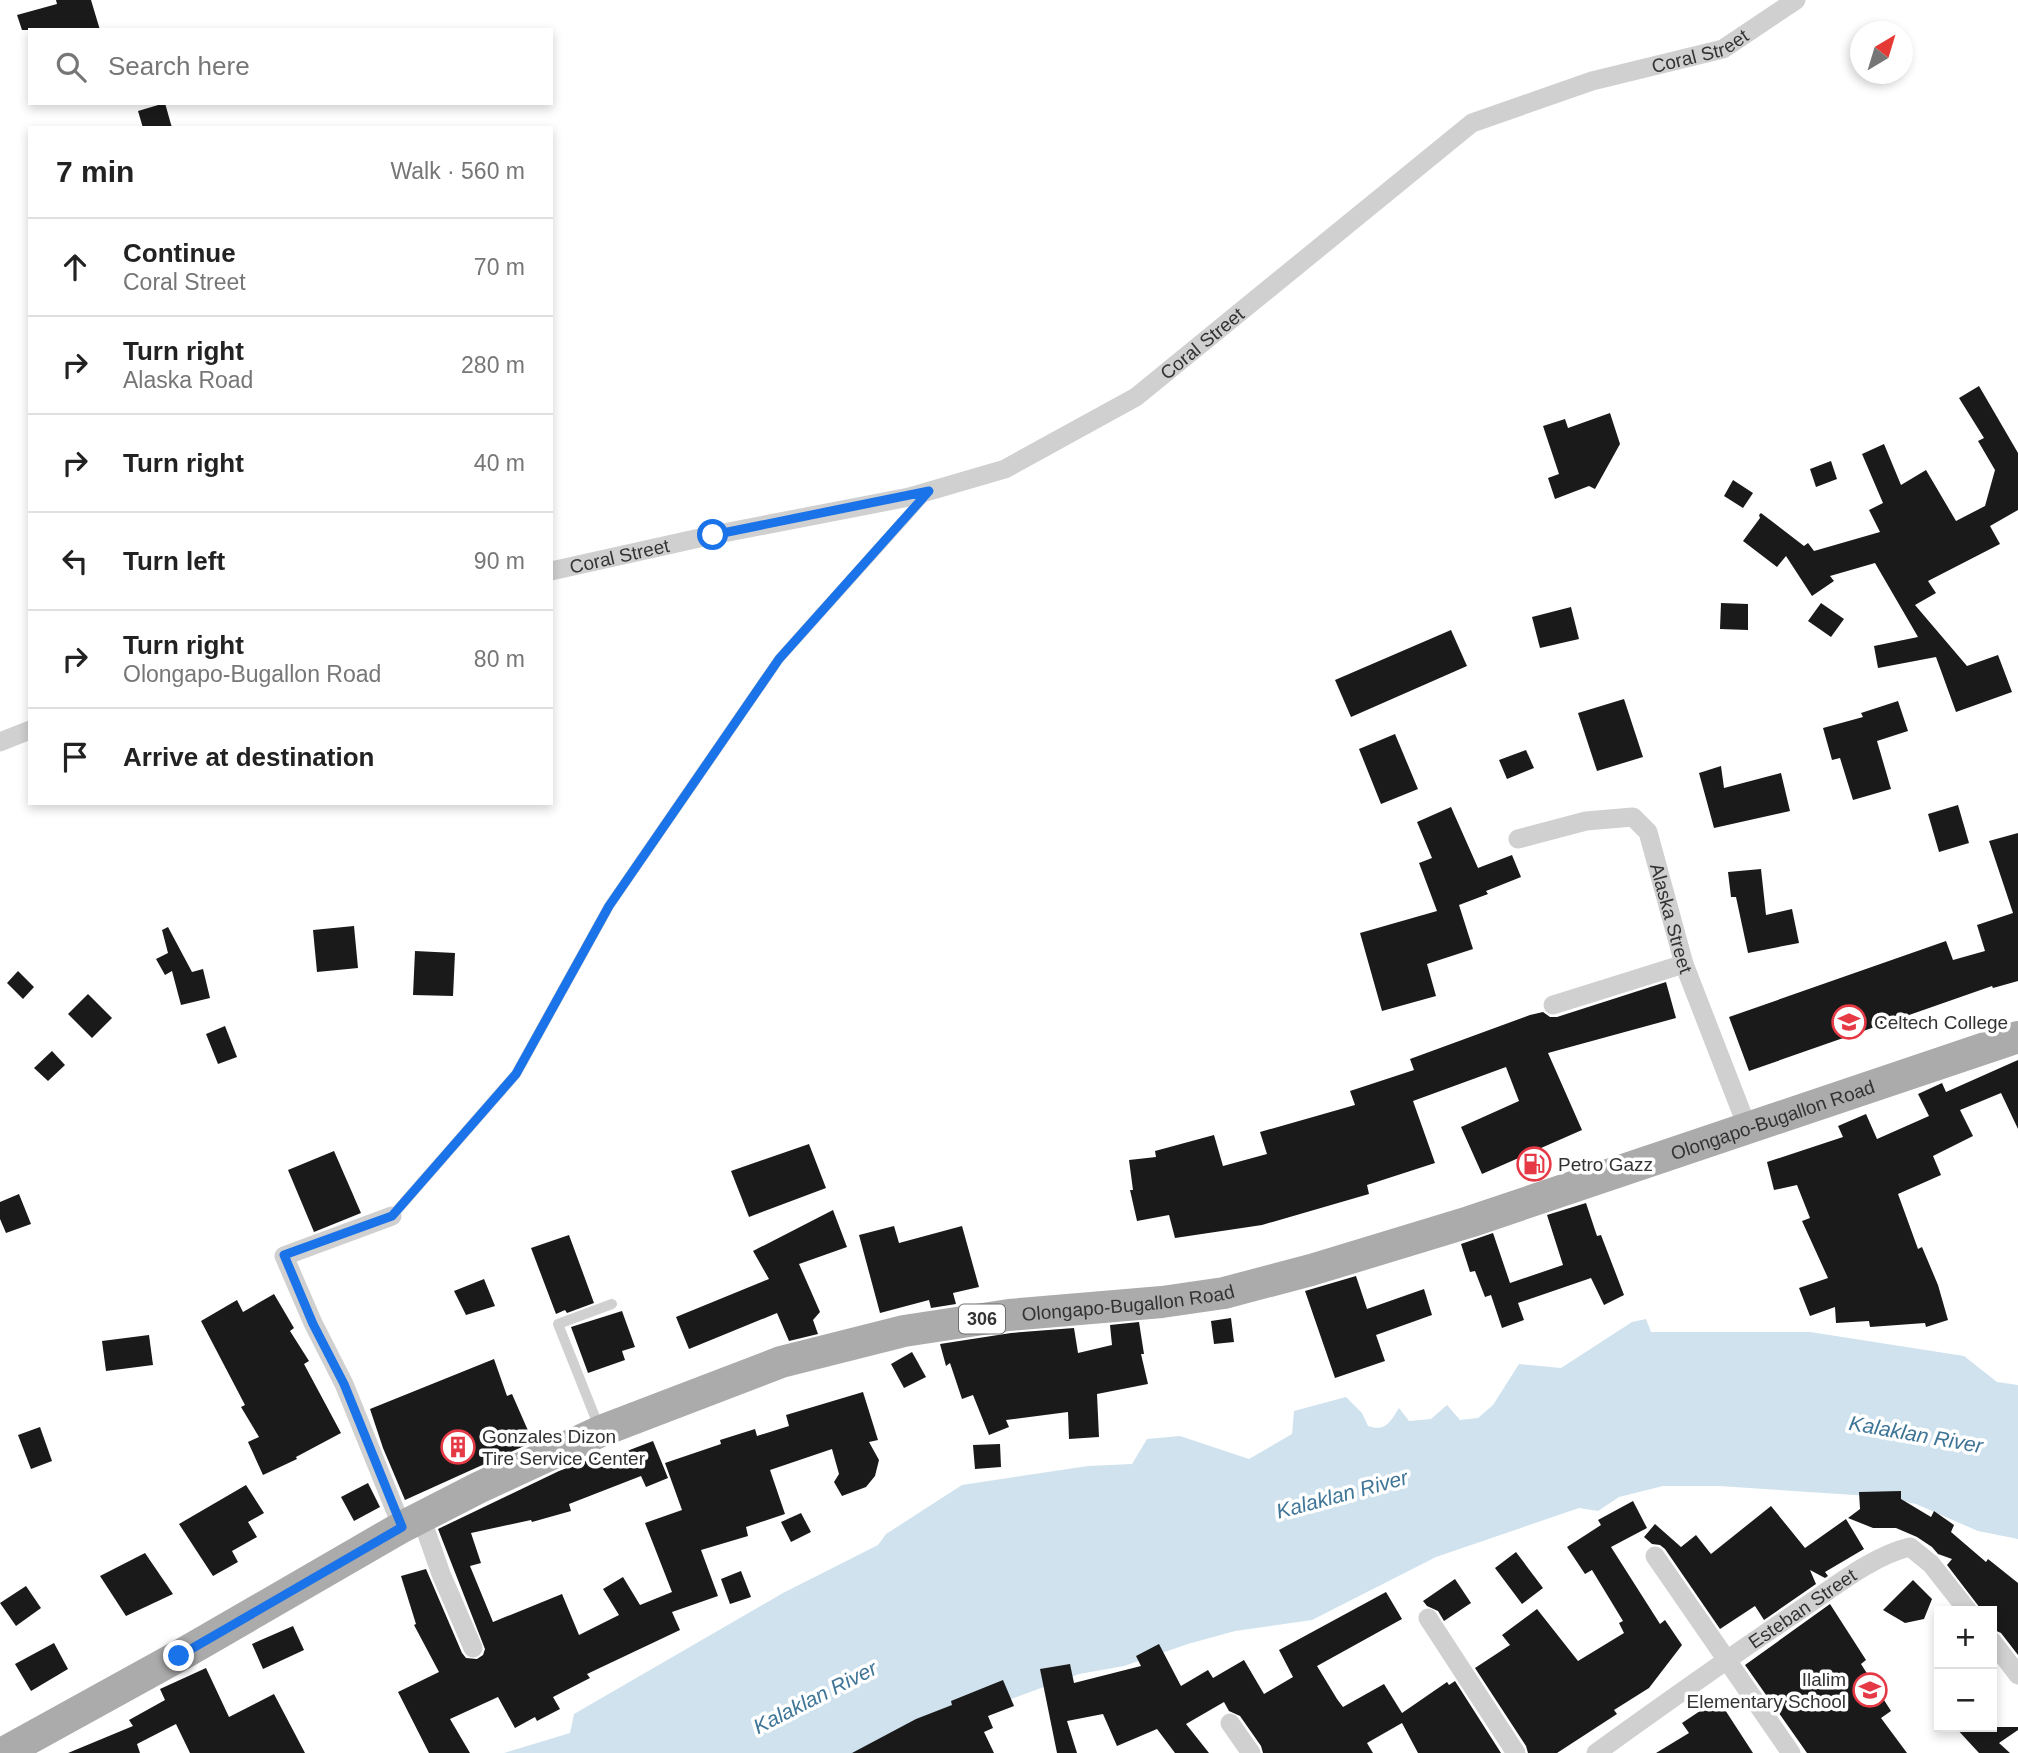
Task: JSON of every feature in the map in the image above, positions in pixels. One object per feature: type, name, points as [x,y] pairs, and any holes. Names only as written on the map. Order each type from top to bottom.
[{"type":"main road","name":"Olongapo-Bugallon Road","points":[[4,1753],[412,1522],[601,1431],[781,1362],[904,1331],[1009,1315],[1162,1302],[1224,1293],[1311,1270],[1469,1222],[2018,1037]]},
{"type":"street","name":"Coral Street","points":[[553,572],[713,535],[929,491],[1005,469],[1136,397],[1472,123],[1592,80],[1723,49],[1796,0]]},
{"type":"street","points":[[0,742],[28,731]]},
{"type":"street","name":"Alaska Street","points":[[1518,839],[1586,821],[1633,817],[1648,832],[1684,964],[1748,1129]]},
{"type":"street","points":[[1553,1005],[1684,964]]},
{"type":"street","points":[[392,1216],[284,1255],[313,1324],[412,1522],[441,1574],[473,1648]]},
{"type":"street","name":"Esteban Street","points":[[1596,1753],[1725,1660],[1835,1586],[1894,1551],[1910,1547],[1931,1564],[1964,1606]]},
{"type":"street","points":[[1655,1556],[1791,1753]]},
{"type":"street","points":[[1428,1618],[1516,1753]]},
{"type":"street","points":[[1997,1648],[2018,1675]]},
{"type":"street","points":[[1230,1723],[1251,1753]]},
{"type":"lane","points":[[392,1216],[516,1074],[609,906],[779,659],[929,491]]},
{"type":"lane","points":[[601,1431],[558,1324],[612,1304]]},
{"type":"water","name":"Kalaklan River","points":[[1646,1319],[1651,1332],[1810,1332],[1964,1356],[1997,1382],[2018,1385],[2018,1539],[1978,1531],[1916,1504],[1885,1497],[1719,1486],[1663,1486],[1619,1497],[1598,1511],[1579,1508],[1436,1557],[1312,1620],[1235,1631],[1124,1666],[1079,1674],[962,1717],[895,1753],[504,1753],[570,1733],[574,1714],[783,1593],[878,1545],[886,1534],[962,1485],[1088,1466],[1132,1464],[1147,1439],[1180,1436],[1249,1459],[1292,1434],[1294,1411],[1346,1397],[1362,1413],[1368,1426],[1374,1428],[1387,1425],[1399,1408],[1409,1421],[1431,1419],[1447,1405],[1460,1420],[1478,1418],[1493,1405],[1519,1364],[1561,1368],[1632,1322]]},
{"type":"building","points":[[56,0],[91,0],[99,28],[22,30],[17,15],[57,4]]},
{"type":"building","points":[[166,105],[171,126],[142,126],[138,111]]},
{"type":"building","points":[[1979,386],[2018,453],[2018,510],[1990,526],[2000,544],[1928,581],[1936,593],[1915,605],[1967,666],[1998,655],[2012,692],[1956,712],[1936,657],[1878,668],[1874,646],[1918,637],[1875,563],[1830,576],[1834,581],[1812,596],[1786,556],[1777,567],[1743,541],[1761,513],[1804,546],[1808,543],[1814,551],[1880,532],[1869,510],[1883,503],[1862,454],[1884,444],[1901,485],[1926,470],[1956,521],[1985,506],[1995,470],[1978,441],[1984,438],[1959,398]]},
{"type":"building","points":[[1610,413],[1620,444],[1595,489],[1589,486],[1555,499],[1548,478],[1559,474],[1543,426],[1565,419],[1568,428]]},
{"type":"building","points":[[1831,461],[1837,479],[1816,487],[1810,469]]},
{"type":"building","points":[[1733,480],[1753,493],[1743,508],[1724,496]]},
{"type":"building","points":[[1721,603],[1748,604],[1748,630],[1720,629]]},
{"type":"building","points":[[1821,603],[1844,619],[1831,637],[1808,621]]},
{"type":"building","points":[[1571,607],[1579,639],[1540,648],[1532,617]]},
{"type":"building","points":[[1451,630],[1467,666],[1351,717],[1335,680]]},
{"type":"building","points":[[1624,699],[1643,757],[1597,771],[1578,713]]},
{"type":"building","points":[[1898,701],[1908,731],[1877,741],[1891,789],[1853,800],[1840,758],[1832,760],[1823,728],[1863,717],[1861,713]]},
{"type":"building","points":[[1395,734],[1418,789],[1381,804],[1359,749]]},
{"type":"building","points":[[1526,750],[1534,768],[1507,779],[1499,760]]},
{"type":"building","points":[[1721,766],[1724,788],[1781,773],[1790,811],[1714,828],[1699,773]]},
{"type":"building","points":[[1958,805],[1969,843],[1939,852],[1928,814]]},
{"type":"building","points":[[1451,807],[1478,868],[1512,855],[1521,877],[1459,905],[1473,949],[1427,964],[1436,996],[1382,1011],[1360,933],[1437,911],[1419,863],[1432,858],[1417,822]]},
{"type":"building","points":[[2018,833],[2018,981],[1993,988],[1992,986],[1749,1071],[1729,1017],[1946,941],[1953,960],[1985,951],[1977,925],[2013,913],[1989,841]]},
{"type":"building","points":[[1761,869],[1766,915],[1792,909],[1799,943],[1748,953],[1736,897],[1731,897],[1728,872]]},
{"type":"building","points":[[354,926],[358,968],[317,972],[313,930]]},
{"type":"building","points":[[168,927],[192,972],[203,969],[210,998],[181,1005],[172,971],[165,975],[156,959],[168,953],[162,930]]},
{"type":"building","points":[[415,951],[455,953],[453,996],[413,995]]},
{"type":"building","points":[[18,971],[34,987],[23,999],[7,983]]},
{"type":"building","points":[[1666,982],[1676,1018],[1548,1053],[1582,1130],[1482,1174],[1461,1127],[1519,1101],[1506,1067],[1413,1101],[1435,1163],[1367,1185],[1369,1194],[1262,1225],[1175,1238],[1169,1215],[1137,1221],[1130,1190],[1133,1190],[1129,1160],[1156,1157],[1155,1151],[1214,1135],[1223,1166],[1267,1154],[1260,1132],[1355,1105],[1350,1091],[1414,1070],[1410,1059],[1530,1015],[1543,1012],[1550,1017],[1557,1017]]},
{"type":"building","points":[[88,994],[112,1018],[92,1038],[68,1014]]},
{"type":"building","points":[[225,1026],[237,1057],[218,1064],[206,1034]]},
{"type":"building","points":[[52,1051],[65,1065],[48,1081],[34,1068]]},
{"type":"building","points":[[2018,1060],[2018,1129],[2001,1093],[1960,1110],[1973,1136],[1933,1156],[1941,1175],[1898,1194],[1918,1249],[1922,1247],[1938,1285],[1948,1320],[1926,1327],[1925,1323],[1870,1327],[1869,1321],[1836,1323],[1835,1307],[1810,1316],[1799,1288],[1828,1278],[1802,1221],[1810,1218],[1797,1185],[1774,1190],[1767,1162],[1843,1137],[1838,1126],[1866,1114],[1877,1139],[1929,1116],[1918,1094],[1942,1083],[1946,1092]]},
{"type":"building","points":[[809,1144],[826,1188],[749,1217],[731,1171]]},
{"type":"building","points":[[334,1151],[361,1213],[314,1232],[288,1170]]},
{"type":"building","points":[[19,1194],[31,1224],[6,1233],[0,1219],[0,1202]]},
{"type":"building","points":[[1586,1203],[1597,1236],[1601,1235],[1624,1295],[1604,1305],[1591,1278],[1518,1303],[1524,1320],[1502,1328],[1491,1295],[1485,1297],[1475,1271],[1470,1272],[1461,1244],[1493,1233],[1510,1283],[1563,1265],[1547,1215]]},
{"type":"building","points":[[833,1210],[847,1247],[799,1264],[820,1312],[813,1320],[818,1334],[789,1341],[777,1313],[689,1349],[676,1317],[769,1279],[753,1251]]},
{"type":"building","points":[[894,1226],[899,1243],[962,1226],[979,1287],[953,1293],[956,1304],[931,1308],[929,1300],[880,1313],[859,1235]]},
{"type":"building","points":[[569,1235],[594,1303],[556,1314],[531,1248]]},
{"type":"building","points":[[1356,1276],[1367,1309],[1424,1289],[1432,1315],[1376,1335],[1385,1361],[1335,1378],[1305,1291]]},
{"type":"building","points":[[484,1279],[495,1306],[466,1315],[454,1291]]},
{"type":"building","points":[[274,1294],[294,1328],[290,1331],[309,1361],[304,1364],[341,1433],[263,1475],[248,1442],[259,1437],[241,1407],[245,1405],[201,1321],[237,1300],[243,1312]]},
{"type":"building","points":[[622,1311],[635,1347],[622,1351],[625,1360],[588,1373],[571,1327]]},
{"type":"building","points":[[1231,1318],[1234,1342],[1214,1344],[1211,1321]]},
{"type":"building","points":[[1139,1322],[1144,1354],[1141,1354],[1148,1384],[1097,1394],[1099,1437],[1069,1439],[1068,1412],[1006,1420],[1009,1427],[989,1435],[973,1395],[962,1399],[950,1363],[946,1366],[940,1344],[1011,1333],[1074,1328],[1078,1353],[1112,1345],[1110,1325]]},
{"type":"building","points":[[149,1335],[153,1365],[106,1371],[102,1341]]},
{"type":"building","points":[[912,1352],[926,1377],[904,1388],[891,1364]]},
{"type":"building","points":[[494,1359],[507,1396],[512,1394],[533,1442],[405,1500],[370,1409]]},
{"type":"building","points":[[863,1392],[878,1440],[869,1442],[879,1460],[875,1476],[866,1487],[842,1496],[834,1482],[839,1474],[832,1449],[770,1470],[785,1514],[746,1527],[748,1536],[701,1550],[718,1596],[672,1612],[680,1630],[587,1674],[590,1678],[553,1697],[560,1709],[537,1721],[535,1717],[515,1728],[498,1697],[450,1719],[470,1753],[429,1753],[398,1692],[439,1672],[414,1625],[416,1624],[401,1576],[426,1569],[462,1653],[466,1658],[477,1659],[483,1655],[485,1649],[438,1529],[559,1471],[599,1456],[601,1461],[653,1441],[668,1478],[646,1487],[641,1476],[569,1504],[571,1511],[532,1522],[531,1520],[471,1533],[481,1563],[470,1566],[493,1622],[562,1594],[579,1635],[619,1615],[603,1589],[623,1577],[640,1605],[672,1592],[645,1523],[682,1510],[665,1463],[755,1429],[757,1436],[789,1426],[786,1415]]},
{"type":"building","points":[[40,1427],[52,1461],[31,1469],[18,1435]]},
{"type":"building","points":[[1000,1444],[1001,1467],[975,1469],[973,1445]]},
{"type":"building","points":[[368,1483],[380,1507],[354,1521],[341,1497]]},
{"type":"building","points":[[246,1485],[264,1513],[248,1522],[257,1537],[232,1551],[238,1562],[213,1576],[179,1524]]},
{"type":"building","points":[[1901,1491],[1901,1499],[1931,1517],[1934,1511],[1954,1525],[1951,1532],[1986,1562],[1988,1559],[2018,1583],[2018,1655],[1997,1631],[1997,1606],[1978,1606],[1947,1565],[1952,1559],[1938,1554],[1917,1537],[1896,1528],[1873,1528],[1848,1518],[1860,1509],[1859,1492]]},
{"type":"building","points":[[1633,1501],[1647,1528],[1611,1547],[1660,1624],[1665,1620],[1682,1645],[1649,1688],[1614,1710],[1617,1714],[1557,1753],[1528,1753],[1475,1668],[1510,1645],[1502,1635],[1537,1609],[1578,1661],[1624,1633],[1619,1623],[1623,1621],[1592,1570],[1585,1574],[1567,1547],[1601,1525],[1598,1520]]},
{"type":"building","points":[[1771,1506],[1805,1548],[1846,1519],[1864,1549],[1825,1572],[1828,1576],[1825,1578],[1810,1570],[1816,1584],[1764,1620],[1755,1606],[1720,1629],[1665,1549],[1652,1544],[1644,1537],[1655,1524],[1681,1547],[1696,1535],[1711,1554]]},
{"type":"building","points":[[801,1513],[811,1532],[791,1542],[781,1522]]},
{"type":"building","points":[[1516,1552],[1543,1588],[1522,1604],[1495,1568]]},
{"type":"building","points":[[145,1553],[173,1594],[126,1616],[100,1576]]},
{"type":"building","points":[[741,1571],[751,1597],[730,1604],[721,1579]]},
{"type":"building","points":[[1455,1579],[1471,1603],[1444,1621],[1438,1611],[1423,1601]]},
{"type":"building","points":[[1913,1580],[1932,1599],[1924,1619],[1905,1623],[1883,1610]]},
{"type":"building","points":[[26,1586],[41,1608],[16,1626],[0,1603]]},
{"type":"building","points":[[1386,1592],[1402,1619],[1317,1666],[1337,1699],[1343,1707],[1384,1684],[1402,1713],[1447,1682],[1449,1685],[1455,1681],[1501,1753],[1418,1753],[1402,1723],[1367,1743],[1373,1753],[1263,1753],[1240,1716],[1229,1711],[1224,1702],[1186,1724],[1209,1753],[1175,1753],[1157,1729],[1117,1746],[1103,1714],[1067,1721],[1077,1753],[1057,1753],[1040,1669],[1070,1664],[1074,1683],[1141,1666],[1136,1656],[1159,1644],[1181,1686],[1208,1670],[1213,1678],[1244,1660],[1264,1694],[1293,1677],[1279,1650]]},
{"type":"building","points":[[1830,1604],[1866,1660],[1861,1664],[1891,1711],[1881,1718],[1907,1753],[1807,1753],[1745,1665]]},
{"type":"building","points":[[293,1626],[304,1650],[263,1669],[252,1644]]},
{"type":"building","points":[[54,1643],[68,1669],[31,1691],[15,1664]]},
{"type":"building","points":[[206,1668],[229,1717],[274,1694],[305,1753],[190,1753],[176,1724],[137,1744],[140,1753],[68,1753],[133,1726],[129,1720],[165,1700],[160,1689]]},
{"type":"building","points":[[1003,1680],[1014,1706],[988,1716],[993,1728],[984,1732],[994,1753],[852,1753],[916,1719],[952,1705],[951,1701]]},
{"type":"building","points":[[1718,1699],[1753,1753],[1656,1753],[1689,1733],[1682,1723]]},
{"type":"building","points":[[1997,1727],[2018,1727],[2018,1730],[1999,1743],[2010,1753],[1979,1753],[1960,1732],[1997,1732]]},
{"type":"place","name":"Celtech College","points":[[1849,1022]]},
{"type":"place","name":"Petro Gazz","points":[[1534,1164]]},
{"type":"place","name":"Gonzales Dizon Tire Service Center","points":[[458,1447]]},
{"type":"place","name":"Ilalim Elementary School","points":[[1870,1690]]},
{"type":"route","points":[[179,1656],[402,1527],[344,1384],[313,1324],[284,1255],[392,1216],[516,1074],[609,906],[779,659],[929,491],[713,535]]}]
